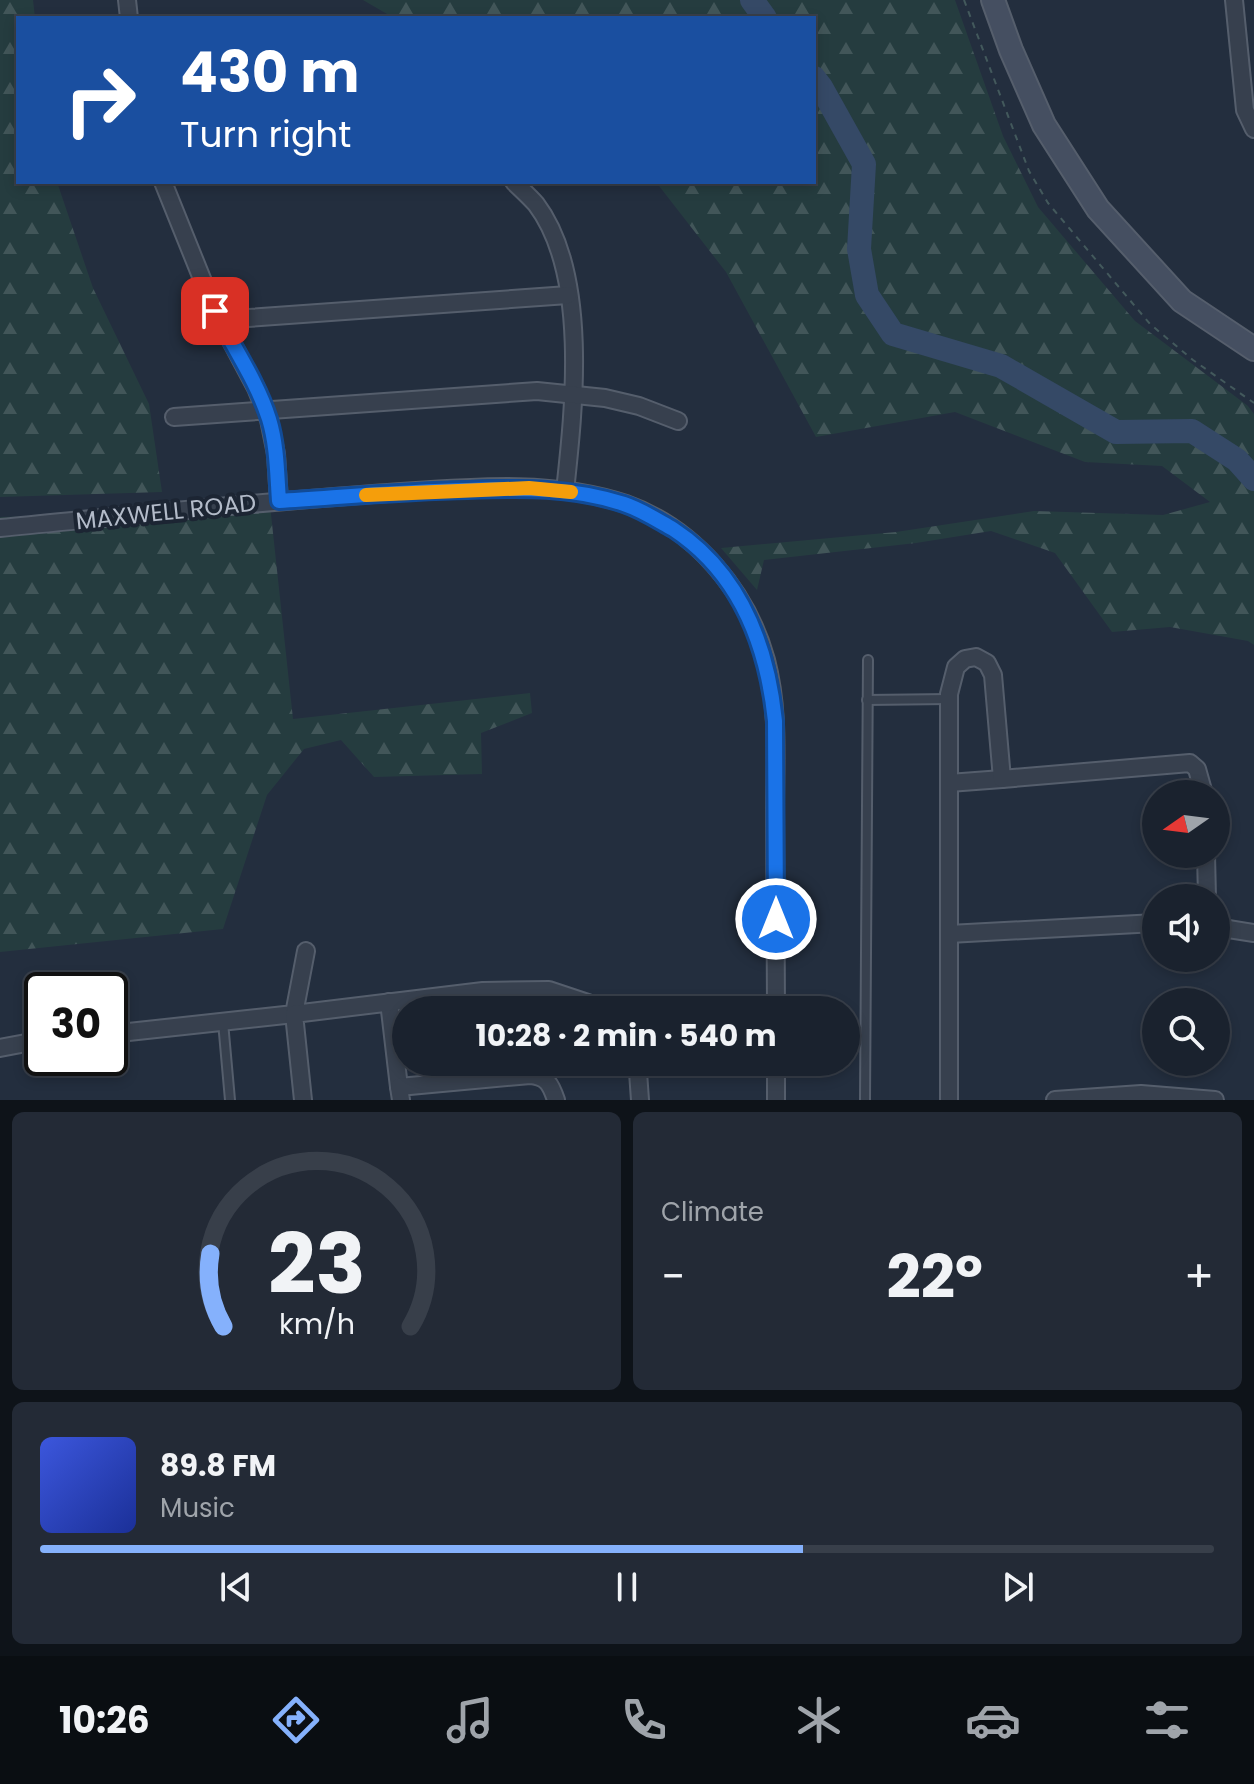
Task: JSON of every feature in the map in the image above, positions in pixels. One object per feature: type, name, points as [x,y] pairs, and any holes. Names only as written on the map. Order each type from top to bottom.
[{"type":"main road","points":[[993,0],[1044,125],[1098,209],[1182,301],[1254,349]]},
{"type":"street","points":[[1234,0],[1245,110],[1254,129]]},
{"type":"street","points":[[164,184],[220,320],[265,410],[276,454],[279,501]]},
{"type":"street","points":[[516,184],[537,205],[557,245],[568,295],[574,395],[565,491]]},
{"type":"street","points":[[220,320],[568,295]]},
{"type":"street","points":[[174,417],[509,392],[605,398],[639,406],[678,421]]},
{"type":"street","name":"MAXWELL ROAD","points":[[0,528],[279,501],[529,488],[565,491],[626,504],[651,516],[683,536],[710,559],[742,603],[765,659],[775,721],[776,996]]},
{"type":"street","points":[[949,1100],[949,699],[956,667],[965,659],[976,657],[987,663],[993,675],[1002,779]]},
{"type":"street","points":[[949,783],[1190,763],[1197,769],[1200,780]]},
{"type":"street","points":[[949,934],[1142,924]]},
{"type":"street","points":[[1230,929],[1254,933]]},
{"type":"street","points":[[303,1100],[294,1014],[306,951]]},
{"type":"street","points":[[440,996],[483,991],[549,990],[567,996]]},
{"type":"street","points":[[389,1002],[400,1094],[540,1075],[550,1084],[556,1100]]},
{"type":"street","points":[[128,1032],[392,1002]]},
{"type":"street","points":[[0,1048],[24,1043]]},
{"type":"street","points":[[638,1076],[640,1100]]},
{"type":"street","points":[[776,1076],[776,1100]]},
{"type":"street","points":[[1055,1100],[1141,1094],[1215,1100]]},
{"type":"lane","points":[[865,1100],[868,660]]},
{"type":"lane","points":[[867,700],[949,699]]},
{"type":"lane","points":[[223,1022],[230,1100]]},
{"type":"path","points":[[964,0],[1029,171],[1060,219],[1161,333],[1254,403]]},
{"type":"green space","points":[[0,0],[33,0],[35,16],[16,16],[16,184],[58,184],[93,288],[149,404],[162,492],[0,497]]},
{"type":"green space","points":[[363,0],[955,0],[1003,136],[1038,207],[1135,321],[1248,406],[1254,414],[1254,645],[1248,641],[1170,627],[1112,632],[1055,553],[991,531],[764,560],[757,590],[721,548],[896,532],[1034,511],[1163,515],[1210,502],[1162,466],[1085,462],[955,412],[816,437],[726,272],[658,184],[816,184],[816,16],[391,16]]},
{"type":"green space","points":[[270,505],[293,719],[530,693],[532,713],[481,733],[482,774],[374,777],[341,740],[304,749],[267,795],[223,929],[0,952],[0,517]]},
{"type":"waterway","points":[[752,0],[764,16]]},
{"type":"waterway","points":[[816,81],[864,164],[859,249],[867,295],[893,334],[1001,366],[1116,432],[1192,431],[1237,460],[1254,479]]},
{"type":"slow traffic","points":[[366,495],[529,488],[571,492]]},
{"type":"route","points":[[215,311],[256,388],[269,420],[276,454],[279,501],[427,491],[529,488],[565,491],[626,504],[683,536],[710,559],[742,603],[756,631],[772,690],[775,721],[776,919]]}]
